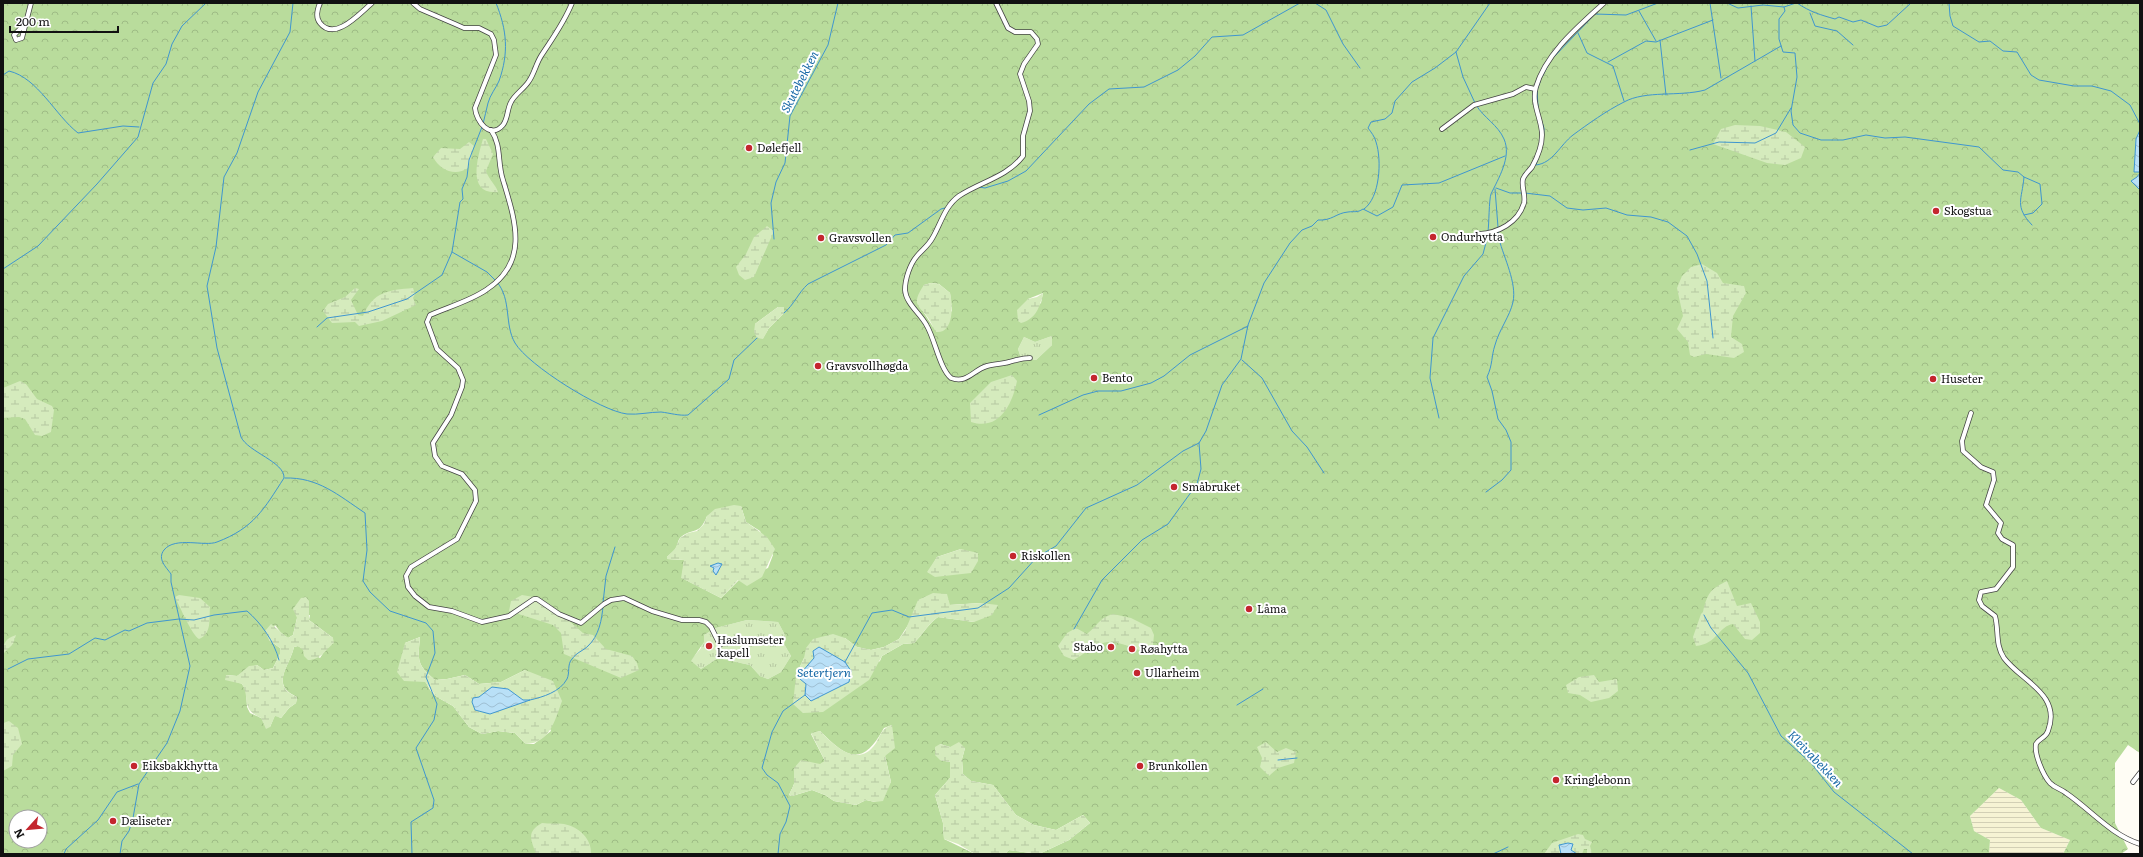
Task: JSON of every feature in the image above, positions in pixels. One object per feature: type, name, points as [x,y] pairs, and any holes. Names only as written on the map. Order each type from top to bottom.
[{"type":"street","points":[[26,23],[31,3]]},
{"type":"street","points":[[320,3],[317,11],[319,22],[326,28],[334,29],[347,24],[372,3]]},
{"type":"street","points":[[413,3],[420,9],[464,28],[479,28],[491,34],[494,40],[496,55],[475,108],[475,116],[479,122],[484,128],[491,130],[502,127],[506,121],[511,101],[530,80],[541,56],[553,41],[572,3]]},
{"type":"street","points":[[996,3],[1008,28],[1016,32],[1031,32],[1034,34],[1038,44],[1024,64],[1020,74],[1029,101],[1030,111],[1024,132],[1023,156],[1009,169],[991,180],[976,185],[953,201],[940,220],[933,238],[913,262],[905,290],[911,304],[927,325],[937,347],[943,368],[951,378],[960,381],[987,366],[1021,358],[1030,358]]},
{"type":"street","points":[[1476,238],[1479,234],[1493,232],[1507,225],[1517,215],[1524,203],[1523,178],[1536,157],[1542,136],[1535,102],[1535,88],[1541,73],[1552,56],[1604,3]]},
{"type":"street","points":[[1442,128],[1474,106],[1513,94],[1526,87],[1535,88]]},
{"type":"street","points":[[491,130],[497,139],[501,175],[516,225],[516,243],[513,256],[509,266],[496,283],[485,291],[430,315],[426,322],[437,349],[458,368],[463,380],[460,393],[451,415],[433,443],[435,456],[442,466],[458,471],[467,479],[475,490],[476,501],[457,540],[411,567],[406,576],[408,587],[415,596],[429,607],[452,611],[486,622],[517,612],[534,599],[537,599],[559,614],[581,623],[604,604],[611,600],[624,598],[652,611],[673,616],[682,620],[699,620],[706,622],[711,627],[720,645]]},
{"type":"street","points":[[1971,413],[1962,441],[1963,451],[1981,467],[1993,472],[1994,480],[1986,505],[2001,523],[1998,534],[1999,537],[2010,542],[2014,548],[2013,567],[2011,572],[2003,578],[1996,589],[1981,592],[1978,600],[1982,606],[1995,616],[1998,645],[2004,657],[2038,689],[2045,698],[2050,721],[2046,736],[2036,744],[2034,751],[2048,779],[2055,788],[2066,793],[2101,823],[2140,844]]},
{"type":"street","points":[[2133,782],[2140,774]]},
{"type":"shaded area","points":[[1999,788],[2021,800],[2041,828],[2070,840],[2063,854],[1989,854],[1990,840],[1974,831],[1970,816]]},
{"type":"green space","points":[[3,3],[2140,3],[2140,130],[2136,139],[2134,172],[2140,172],[2137,177],[2140,189],[2140,753],[2128,745],[2115,763],[2115,823],[2128,849],[2121,854],[2063,854],[2070,840],[2041,828],[2021,800],[1999,788],[1970,816],[1974,831],[1990,840],[1989,854],[1039,854],[1069,840],[1090,823],[1083,815],[1056,830],[1034,825],[1016,815],[993,785],[971,781],[963,774],[962,759],[965,748],[950,747],[940,744],[940,760],[950,762],[950,778],[935,795],[943,823],[944,839],[975,854],[3,854]],"holes":[[[931,283],[939,284],[950,293],[952,311],[933,327],[917,302],[924,285]],[[1043,293],[1041,303],[1018,321],[1028,299]],[[778,307],[784,313],[769,328],[763,338],[755,324]],[[1052,336],[1052,345],[1036,360],[1021,358],[1018,349],[1024,337],[1035,342]],[[741,506],[746,522],[760,531],[773,555],[768,568],[739,580],[721,598],[682,578],[684,560],[667,559],[667,557],[676,548],[680,538],[699,529],[707,516]],[[961,549],[928,573],[937,557]],[[981,603],[974,622],[938,617],[914,643],[903,644],[882,656],[880,661],[803,713],[796,675],[804,658],[845,638],[857,647],[871,650],[884,647],[899,639],[910,622],[949,605]],[[310,615],[309,620],[333,638],[320,658],[298,646],[294,647],[283,681],[284,687],[297,697],[296,703],[289,708],[281,718],[275,715],[270,727],[261,718],[250,713],[247,707],[246,690],[242,684],[226,675],[237,676],[257,665],[264,670],[273,668],[280,654],[280,648],[269,640],[275,625],[281,633],[288,638],[293,635],[297,618]],[[747,620],[778,622],[786,637],[784,644],[791,656],[781,672],[768,679],[760,676],[750,665],[718,658],[701,669],[691,661],[704,642],[704,635],[716,628]],[[420,637],[419,656],[421,665],[424,670],[435,680],[465,675],[479,684],[501,682],[525,670],[551,731],[534,744],[526,744],[515,733],[498,731],[482,734],[469,727],[453,706],[437,697],[430,690],[405,643]],[[892,725],[885,756],[891,782],[875,802],[866,800],[856,805],[834,801],[825,795],[812,790],[792,796],[789,795],[794,784],[825,761],[811,734],[820,731],[838,748],[854,755],[861,754],[869,749],[884,728]]]},
{"type":"green space","points":[[1735,125],[1760,126],[1786,132],[1805,147],[1801,158],[1785,165],[1767,163],[1713,144],[1721,129]]},
{"type":"green space","points":[[483,139],[486,139],[493,154],[486,171],[498,192],[488,191],[482,188],[478,182],[478,156]]},
{"type":"green space","points":[[469,142],[474,146],[468,168],[463,171],[448,171],[436,162],[433,157],[441,148],[460,149]]},
{"type":"green space","points":[[767,226],[774,231],[754,277],[745,280],[739,275],[736,267],[746,254],[754,237]]},
{"type":"green space","points":[[1702,264],[1717,273],[1723,283],[1744,286],[1746,293],[1733,316],[1731,337],[1742,344],[1744,352],[1734,358],[1706,354],[1694,357],[1690,355],[1688,342],[1677,329],[1683,316],[1677,288],[1682,276],[1691,267]]},
{"type":"green space","points":[[931,283],[939,284],[950,293],[952,304],[949,324],[942,331],[936,332],[917,302],[917,298],[924,285]]},
{"type":"green space","points":[[355,288],[359,289],[351,300],[358,315],[363,316],[367,308],[377,297],[389,291],[413,288],[415,294],[413,298],[416,305],[382,321],[359,326],[355,322],[332,323],[323,311],[328,304],[345,297]]},
{"type":"green space","points":[[1043,293],[1039,308],[1034,315],[1030,319],[1021,323],[1018,321],[1017,310],[1028,299],[1037,297]]},
{"type":"green space","points":[[778,307],[784,307],[784,313],[769,328],[763,339],[757,338],[754,332],[755,324]]},
{"type":"green space","points":[[1052,336],[1052,345],[1036,360],[1021,358],[1018,349],[1024,337],[1035,342]]},
{"type":"green space","points":[[1012,375],[1017,381],[1015,390],[1008,407],[1003,414],[989,423],[981,424],[971,422],[970,403],[991,382]]},
{"type":"green space","points":[[20,381],[26,384],[37,399],[52,406],[54,410],[51,432],[42,436],[35,435],[25,419],[19,417],[3,418],[3,388]]},
{"type":"green space","points":[[734,505],[741,506],[746,522],[767,537],[775,549],[762,577],[747,586],[738,580],[721,598],[681,578],[684,560],[667,559],[667,557],[675,549],[680,538],[688,533],[697,531],[704,524],[707,516],[715,509]]},
{"type":"green space","points":[[961,549],[978,553],[978,561],[971,573],[935,577],[927,572],[937,557]]},
{"type":"green space","points":[[1727,581],[1737,606],[1751,603],[1760,622],[1760,633],[1752,640],[1745,639],[1733,624],[1728,625],[1709,642],[1696,646],[1693,637],[1708,596],[1713,590]]},
{"type":"green space","points":[[933,593],[947,594],[950,605],[981,603],[998,605],[992,615],[974,622],[938,617],[914,643],[903,644],[882,656],[869,680],[823,712],[803,713],[793,704],[796,675],[804,658],[806,648],[813,639],[833,634],[845,638],[857,647],[871,650],[884,647],[899,639],[905,631],[918,600]],"holes":[[[814,658],[849,682],[811,701],[805,695],[806,684],[801,673]]]},
{"type":"green space","points":[[179,595],[200,598],[210,607],[209,626],[203,637],[199,639],[190,627],[175,597]]},
{"type":"green space","points":[[522,595],[540,598],[551,605],[583,633],[593,635],[606,649],[632,656],[637,663],[639,670],[621,678],[564,654],[561,633],[553,625],[509,611],[511,601]]},
{"type":"green space","points":[[306,597],[309,601],[309,620],[333,638],[334,643],[320,656],[312,660],[308,660],[304,656],[303,650],[298,646],[294,647],[283,681],[284,687],[297,697],[296,703],[289,708],[281,718],[275,716],[270,727],[266,729],[261,718],[250,711],[242,684],[225,680],[226,675],[237,676],[249,666],[257,665],[264,670],[273,668],[280,654],[280,648],[269,640],[265,631],[271,624],[288,638],[293,635],[297,618],[293,609],[301,598]]},
{"type":"green space","points":[[1113,614],[1131,618],[1151,628],[1154,635],[1153,645],[1142,651],[1112,642],[1106,642],[1074,660],[1064,656],[1058,646],[1067,633],[1076,628],[1087,634],[1102,620]]},
{"type":"green space","points":[[747,620],[778,622],[786,637],[784,644],[791,656],[781,672],[768,679],[760,676],[750,665],[718,658],[701,669],[690,661],[701,648],[704,635],[716,628]]},
{"type":"green space","points":[[16,635],[13,644],[3,654],[5,642],[9,638]]},
{"type":"green space","points":[[420,637],[419,656],[421,665],[424,670],[435,680],[465,675],[479,684],[501,682],[525,670],[553,681],[562,701],[554,723],[541,740],[534,743],[526,744],[515,733],[498,731],[482,734],[469,727],[453,706],[437,697],[425,682],[404,681],[397,672],[405,643]],"holes":[[[492,687],[508,689],[523,700],[529,700],[475,710],[479,697]]]},
{"type":"green space","points":[[1594,675],[1599,682],[1617,679],[1618,691],[1609,698],[1591,702],[1580,695],[1568,693],[1566,685],[1579,677]]},
{"type":"green space","points":[[9,721],[18,728],[22,744],[13,755],[12,766],[3,771],[3,723]]},
{"type":"green space","points":[[892,725],[895,748],[885,756],[891,782],[883,801],[875,802],[866,800],[856,805],[834,801],[825,795],[812,790],[792,796],[789,795],[794,784],[794,768],[801,760],[820,764],[825,761],[811,733],[820,731],[839,748],[854,755],[869,751],[884,730]]},
{"type":"green space","points":[[959,742],[965,748],[962,759],[963,774],[971,781],[993,785],[1016,815],[1034,825],[1056,830],[1083,815],[1090,823],[1069,840],[1039,854],[1009,850],[1005,854],[975,854],[958,844],[944,839],[943,823],[935,795],[950,778],[950,762],[940,760],[935,755],[935,747],[940,744],[950,747]]},
{"type":"green space","points":[[1266,742],[1277,752],[1286,748],[1296,752],[1294,763],[1278,768],[1269,776],[1260,767],[1262,758],[1257,747]]},
{"type":"green space","points":[[542,823],[564,824],[575,828],[584,834],[589,843],[591,854],[536,854],[531,836],[537,826]]},
{"type":"green space","points":[[1578,834],[1583,835],[1585,839],[1592,842],[1590,846],[1592,854],[1587,854],[1587,849],[1584,849],[1582,854],[1577,854],[1570,850],[1573,844],[1561,851],[1561,854],[1544,854],[1552,843]]},
{"type":"green space","points":[[1009,850],[1038,854],[1005,854]]},
{"type":"water","points":[[2140,130],[2140,172],[2134,172],[2136,139]]},
{"type":"water","points":[[2140,173],[2140,189],[2139,189],[2131,181]]},
{"type":"water","points":[[718,563],[722,564],[716,575],[713,571],[714,568],[710,566]]},
{"type":"water","name":"Setertjern","points":[[819,647],[845,662],[851,671],[849,682],[811,701],[805,695],[806,684],[800,679],[801,673],[814,658],[813,651]]},
{"type":"water","points":[[492,687],[508,689],[523,700],[530,700],[490,714],[475,710],[472,702],[473,698],[479,697]]},
{"type":"water","points":[[1568,843],[1573,844],[1571,850],[1577,854],[1561,854],[1559,845]]},
{"type":"waterway","points":[[3,269],[38,246],[97,184],[138,137],[153,83],[166,64],[172,44],[182,26],[206,3]]},
{"type":"waterway","points":[[120,854],[122,841],[129,831],[133,818],[139,784],[167,743],[180,711],[190,666],[171,582],[171,574],[163,563],[161,557],[162,553],[169,546],[175,544],[212,543],[230,537],[249,524],[257,516],[284,478],[283,472],[279,467],[251,447],[241,437],[217,348],[207,286],[216,247],[224,177],[237,153],[258,92],[290,32],[293,3]]},
{"type":"waterway","points":[[483,124],[489,100],[499,81],[504,61],[505,42],[503,23],[496,3]]},
{"type":"waterway","name":"Skutebekken","points":[[774,239],[771,203],[776,182],[785,163],[790,116],[828,45],[838,3]]},
{"type":"waterway","points":[[979,187],[985,188],[1008,181],[1026,171],[1089,104],[1109,89],[1144,87],[1178,70],[1195,56],[1212,37],[1243,35],[1300,3]]},
{"type":"waterway","points":[[1315,3],[1326,10],[1343,44],[1360,68]]},
{"type":"waterway","points":[[1364,209],[1369,204],[1376,188],[1379,168],[1378,150],[1373,135],[1368,128],[1371,122],[1385,119],[1392,113],[1395,101],[1412,82],[1435,68],[1456,52],[1490,3]]},
{"type":"waterway","points":[[1553,58],[1595,14],[1626,15],[1658,3]]},
{"type":"waterway","points":[[1710,3],[1721,78]]},
{"type":"waterway","points":[[1727,3],[1738,8],[1763,5],[1784,7],[1796,3]]},
{"type":"waterway","points":[[1797,3],[1811,11],[1830,18],[1835,19],[1839,17],[1853,22],[1861,20],[1878,27],[1887,25],[1911,3]]},
{"type":"waterway","points":[[1949,3],[1950,16],[1953,26],[1979,42],[1990,41],[2003,51],[2017,52],[2031,75],[2039,80],[2074,86],[2092,86],[2111,91],[2130,105],[2140,124]]},
{"type":"waterway","points":[[1751,6],[1755,61]]},
{"type":"waterway","points":[[1784,7],[1785,11],[1779,19],[1779,39],[1783,52],[1795,53],[1797,77],[1791,111],[1793,125],[1800,133],[1821,140],[1843,140],[1866,135],[1885,138],[1905,137],[1979,147],[2003,170],[2018,172],[2024,177],[2020,202],[2023,213],[2032,225]]},
{"type":"waterway","points":[[1639,11],[1656,41]]},
{"type":"waterway","points":[[1810,13],[1815,26],[1837,31],[1853,45]]},
{"type":"waterway","points":[[1608,62],[1646,41],[1656,42],[1713,20]]},
{"type":"waterway","points":[[1578,33],[1587,53],[1613,66],[1624,101]]},
{"type":"waterway","points":[[1660,40],[1666,95]]},
{"type":"waterway","points":[[1538,159],[1536,165],[1547,161],[1573,135],[1604,113],[1624,102],[1642,96],[1705,90],[1781,46]]},
{"type":"waterway","points":[[1456,52],[1463,77],[1475,103]]},
{"type":"waterway","points":[[1542,77],[1551,60]]},
{"type":"waterway","points":[[3,75],[9,71],[29,81],[78,133],[123,126],[139,127]]},
{"type":"waterway","points":[[1538,106],[1537,90],[1540,82]]},
{"type":"waterway","points":[[1476,105],[1501,134],[1506,146],[1503,168],[1490,197],[1488,232]]},
{"type":"waterway","points":[[1690,150],[1719,142],[1755,143],[1776,133],[1791,108]]},
{"type":"waterway","points":[[1542,122],[1544,128],[1543,143]]},
{"type":"waterway","points":[[317,327],[327,318],[368,312],[407,299],[442,275],[452,252],[460,202],[463,199],[462,189],[467,177],[469,160],[482,127]]},
{"type":"waterway","points":[[845,662],[872,613],[892,610],[909,617],[978,608],[1009,588],[1037,557],[1056,546],[1086,508],[1137,485],[1183,451],[1199,443],[1206,431],[1222,385],[1241,359],[1248,325],[1264,283],[1290,243],[1302,230],[1312,226],[1318,220],[1363,209],[1377,216],[1393,207],[1402,185],[1439,183],[1505,156]]},
{"type":"waterway","points":[[2024,177],[2040,184],[2042,204],[2033,213],[2024,215]]},
{"type":"waterway","points":[[1496,188],[1510,193],[1522,193]]},
{"type":"waterway","points":[[1495,189],[1498,227]]},
{"type":"waterway","points":[[1525,193],[1550,196],[1567,208],[1583,210],[1606,208],[1627,215],[1651,217],[1668,222],[1687,236],[1697,254],[1707,281],[1713,338]]},
{"type":"waterway","points":[[950,207],[955,202]]},
{"type":"waterway","points":[[784,313],[808,284],[886,245],[895,235],[908,233],[941,209],[945,208]]},
{"type":"waterway","points":[[1486,492],[1502,480],[1511,470],[1511,442],[1506,430],[1498,419],[1492,391],[1487,377],[1497,339],[1512,307],[1514,295],[1512,279],[1499,239],[1498,230]]},
{"type":"waterway","points":[[1439,418],[1430,378],[1433,338],[1464,276],[1483,254],[1488,235]]},
{"type":"waterway","points":[[452,252],[487,272],[495,280]]},
{"type":"waterway","points":[[497,282],[505,296],[512,336],[522,352],[534,363],[566,386],[600,405],[627,414],[661,412],[688,415],[729,379],[734,360],[757,338]]},
{"type":"waterway","points":[[1039,415],[1083,395],[1098,391],[1121,391],[1151,383],[1164,376],[1190,355],[1248,326]]},
{"type":"waterway","points":[[1242,360],[1262,378],[1292,431],[1307,447],[1324,473]]},
{"type":"waterway","points":[[1074,629],[1102,580],[1142,540],[1168,524],[1197,484],[1201,469],[1199,443]]},
{"type":"waterway","points":[[285,478],[297,478],[318,484],[337,494],[365,513],[367,550],[363,581],[370,592],[390,611],[426,623],[433,631],[435,653],[426,677],[437,704],[434,720],[416,748],[434,800],[433,808],[411,822],[412,854]]},
{"type":"waterway","points":[[603,603],[606,576],[615,547]]},
{"type":"waterway","points":[[530,700],[556,691],[564,684],[568,677],[570,661],[588,646],[595,637],[601,622],[603,606]]},
{"type":"waterway","points":[[8,669],[28,659],[69,654],[95,638],[105,640],[125,630],[129,631],[147,623],[179,619],[194,620],[214,615],[247,611],[266,633],[274,646],[279,660]]},
{"type":"waterway","name":"Kleivabekken","points":[[1704,615],[1711,628],[1748,673],[1781,736],[1811,763],[1834,792],[1913,854]]},
{"type":"waterway","points":[[1237,705],[1263,689]]},
{"type":"waterway","points":[[778,854],[780,834],[786,822],[790,806],[778,783],[767,775],[762,768],[772,732],[783,711],[805,695]]},
{"type":"waterway","points":[[1278,760],[1297,758]]},
{"type":"waterway","points":[[64,854],[66,849],[98,820],[117,792],[138,784]]},
{"type":"waterway","points":[[1493,854],[1508,847]]},
{"type":"place","name":"Dølefjell","points":[[749,148]]},
{"type":"place","name":"Skogstua","points":[[1936,211]]},
{"type":"place","name":"Ondurhytta","points":[[1433,237]]},
{"type":"place","name":"Gravsvollen","points":[[821,238]]},
{"type":"place","name":"Gravsvollhøgda","points":[[818,366]]},
{"type":"place","name":"Bento","points":[[1094,378]]},
{"type":"place","name":"Huseter","points":[[1933,379]]},
{"type":"place","name":"Småbruket","points":[[1174,487]]},
{"type":"place","name":"Riskollen","points":[[1013,556]]},
{"type":"place","name":"Låma","points":[[1249,609]]},
{"type":"place","name":"Haslumseter kapell","points":[[709,646]]},
{"type":"place","name":"Stabo","points":[[1111,647]]},
{"type":"place","name":"Røahytta","points":[[1132,649]]},
{"type":"place","name":"Ullarheim","points":[[1137,673]]},
{"type":"place","name":"Eiksbakkhytta","points":[[134,766]]},
{"type":"place","name":"Brunkollen","points":[[1140,766]]},
{"type":"place","name":"Kringlebonn","points":[[1556,780]]},
{"type":"place","name":"Dæliseter","points":[[113,821]]}]
